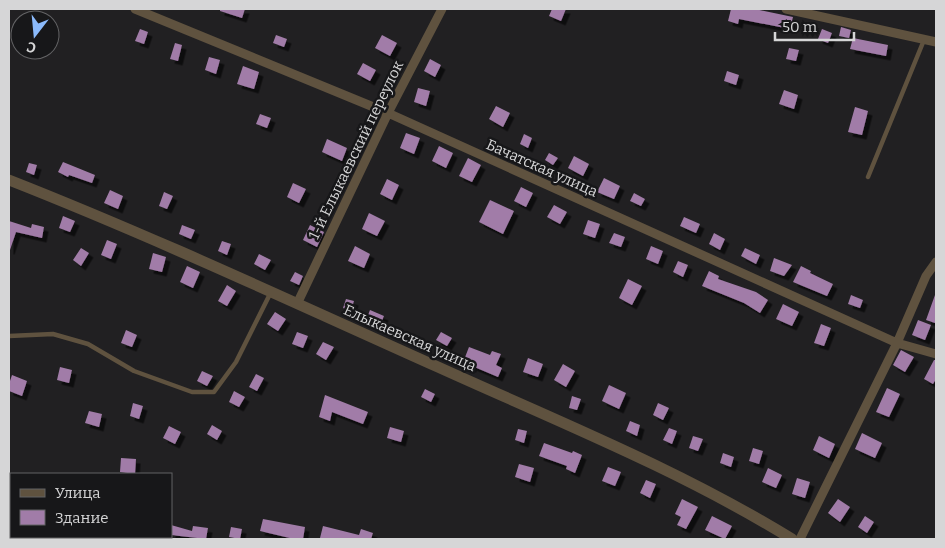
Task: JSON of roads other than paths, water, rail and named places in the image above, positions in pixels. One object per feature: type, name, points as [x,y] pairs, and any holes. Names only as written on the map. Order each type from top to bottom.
[{"type":"street","name":"Бачатская улица","points":[[136,9],[388,113],[897,343],[936,354]]},
{"type":"street","name":"1-й Елыкаевский переулок","points":[[297,304],[388,113],[442,9]]},
{"type":"street","points":[[786,9],[936,42]]},
{"type":"street","name":"Елыкаевская улица","points":[[9,180],[172,247],[662,468],[751,514],[792,539]]},
{"type":"street","points":[[800,539],[897,343],[926,276],[936,262]]},
{"type":"lane","points":[[868,177],[924,38]]},
{"type":"lane","points":[[9,336],[53,334],[62,336],[88,344],[134,371],[192,392],[214,392],[236,362],[271,291]]},
{"type":"lane","points":[[80,538],[93,539]]}]
